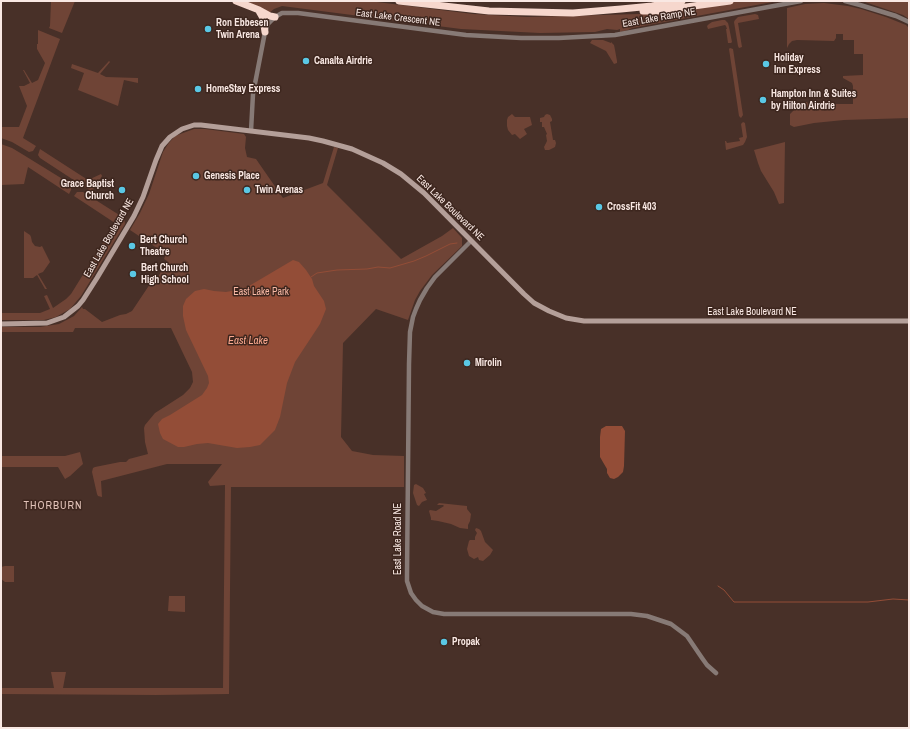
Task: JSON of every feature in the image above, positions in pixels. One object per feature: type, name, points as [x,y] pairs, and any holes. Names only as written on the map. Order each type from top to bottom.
[{"type":"highway","points":[[236,1],[270,16],[275,16]]},
{"type":"highway","points":[[399,1],[489,11],[559,13],[657,11],[730,1]]},
{"type":"highway","points":[[585,12],[644,7],[682,1]]},
{"type":"highway","points":[[252,7],[262,15],[265,32]]},
{"type":"main road","name":"East Lake Boulevard NE","points":[[1,324],[47,323],[64,317],[78,306],[134,216],[143,197],[159,152],[166,141],[182,129],[194,125],[206,125],[323,140],[369,156],[389,167],[414,184],[534,303],[558,315],[575,320],[909,321]]},
{"type":"street","name":"East Lake Ramp NE","points":[[615,35],[801,1]]},
{"type":"street","points":[[844,1],[860,4],[909,22]]},
{"type":"street","name":"East Lake Crescent NE","points":[[275,16],[286,13],[298,13],[438,32],[492,37],[559,38],[615,35]]},
{"type":"street","points":[[251,131],[253,94],[265,32],[268,24],[275,16]]},
{"type":"street","name":"East Lake Road NE","points":[[471,241],[435,277],[427,288],[416,309],[410,332],[407,581],[411,593],[422,606],[433,612],[444,614],[634,614],[660,619],[671,624],[687,636],[702,658],[716,673]]},
{"type":"green space","points":[[51,1],[75,1],[62,33],[49,28]]},
{"type":"green space","points":[[242,1],[369,1],[473,14],[527,17],[639,14],[737,1],[778,1],[632,28],[620,32],[620,29],[607,29],[595,32],[540,33],[461,29],[282,6],[269,13]]},
{"type":"green space","points":[[862,1],[909,1],[909,19],[903,15]]},
{"type":"green space","points":[[824,3],[861,9],[886,17],[906,25],[909,28],[909,118],[844,120],[794,127],[790,125],[790,114],[802,102],[807,102],[808,104],[853,104],[852,83],[843,78],[843,76],[863,75],[863,54],[854,54],[854,40],[843,40],[843,34],[836,34],[834,41],[792,41],[787,48],[787,8],[805,4]]},
{"type":"green space","points":[[755,14],[758,15],[759,19],[738,23],[742,47],[739,48],[734,22],[738,17]]},
{"type":"green space","points":[[725,20],[728,23],[731,43],[728,43],[727,29],[725,25],[708,29],[707,26],[712,22]]},
{"type":"green space","points":[[38,30],[60,39],[23,138],[36,146],[33,151],[29,152],[12,142],[1,138],[1,127],[19,127],[27,106],[19,86],[24,86],[30,83],[23,70],[32,83],[38,80],[45,63],[37,49]]},
{"type":"green space","points":[[592,40],[611,42],[614,45],[617,63],[614,64],[606,51],[590,43]]},
{"type":"green space","points":[[730,48],[733,49],[743,115],[741,118],[739,116]]},
{"type":"green space","points":[[109,61],[110,62],[100,74],[106,77],[138,78],[138,83],[124,80],[118,106],[78,90],[84,73],[71,68],[72,64],[98,73]]},
{"type":"green space","points":[[512,114],[515,117],[530,117],[532,125],[524,129],[527,134],[520,139],[515,134],[512,135],[508,130],[507,120]]},
{"type":"green space","points":[[547,114],[550,115],[552,119],[550,122],[553,140],[555,140],[556,143],[555,147],[545,150],[544,147],[547,141],[547,134],[544,127],[542,127],[540,118]]},
{"type":"green space","points":[[743,122],[745,123],[747,137],[745,142],[743,145],[726,150],[725,141],[727,143],[740,141],[739,138],[743,137],[741,124]]},
{"type":"green space","name":"East Lake Park","points":[[194,129],[244,134],[246,137],[245,148],[247,157],[256,159],[283,198],[323,183],[334,147],[338,148],[327,185],[401,259],[442,236],[453,228],[462,238],[462,246],[432,275],[420,291],[408,320],[376,309],[343,343],[341,437],[352,451],[373,455],[404,456],[404,487],[231,487],[229,694],[1,694],[1,688],[54,688],[51,672],[66,672],[63,688],[223,688],[225,485],[210,486],[208,482],[222,464],[167,464],[101,481],[102,497],[98,496],[97,494],[92,472],[93,468],[95,467],[126,462],[129,459],[148,454],[145,442],[145,425],[155,413],[183,395],[190,388],[193,382],[192,372],[171,328],[75,328],[73,332],[1,332],[1,327],[40,327],[59,324],[74,316],[82,307],[102,322],[132,311],[150,284],[153,286],[167,261],[164,259],[166,254],[130,230],[149,194],[163,152],[168,144],[175,136]]},
{"type":"green space","points":[[785,142],[784,203],[779,204],[774,192],[761,171],[754,150]]},
{"type":"green space","points":[[1,144],[12,148],[69,183],[71,190],[69,194],[28,167],[24,184],[1,185]]},
{"type":"green space","points":[[40,149],[88,180],[101,174],[102,176],[92,192],[40,158],[38,155]]},
{"type":"green space","points":[[77,192],[83,192],[124,218],[125,224],[81,296],[70,309],[56,317],[44,320],[1,320],[1,313],[40,313],[50,309],[44,296],[47,295],[53,308],[66,299],[71,294],[115,223],[74,196]]},
{"type":"green space","points":[[24,231],[30,235],[35,246],[42,246],[50,262],[43,272],[38,274],[47,289],[45,289],[37,275],[33,278],[24,278]]},
{"type":"green space","points":[[80,452],[83,464],[65,479],[58,467],[1,467],[1,456],[65,456]]},
{"type":"green space","points":[[416,484],[423,488],[426,493],[424,494],[427,500],[422,502],[419,506],[417,505],[413,493],[414,485]]},
{"type":"green space","points":[[439,503],[467,506],[467,509],[471,514],[468,529],[431,520],[429,511],[436,511],[444,506],[437,505]]},
{"type":"green space","points":[[476,528],[481,531],[485,542],[493,550],[483,561],[479,560],[478,557],[474,559],[469,556],[467,549],[469,541],[475,540],[477,533],[475,530]]},
{"type":"green space","points":[[14,566],[14,582],[5,582],[1,579],[1,567]]},
{"type":"green space","points":[[169,596],[185,596],[185,612],[168,611]]},
{"type":"water","name":"East Lake","points":[[293,260],[299,262],[306,270],[324,301],[326,309],[320,324],[295,362],[287,383],[280,417],[275,430],[260,445],[250,447],[237,448],[208,443],[178,447],[163,439],[158,424],[162,419],[202,395],[209,383],[208,376],[186,330],[183,316],[183,306],[186,299],[195,291],[204,289],[226,292],[249,286]]},
{"type":"water","points":[[606,426],[622,426],[625,431],[623,472],[614,479],[610,478],[600,457],[601,429]]},
{"type":"waterway","points":[[311,277],[317,273],[337,270],[378,267],[390,268],[414,261],[450,244],[457,243]]},
{"type":"waterway","points":[[718,586],[724,590],[734,602],[868,602],[893,599],[909,600]]},
{"type":"place","name":"Ron Ebbesen Twin Arena","points":[[208,29]]},
{"type":"place","name":"Canalta Airdrie","points":[[306,61]]},
{"type":"place","name":"Holiday Inn Express","points":[[766,64]]},
{"type":"place","name":"HomeStay Express","points":[[198,89]]},
{"type":"place","name":"Hampton Inn & Suites by Hilton Airdrie","points":[[763,100]]},
{"type":"place","name":"Genesis Place","points":[[196,176]]},
{"type":"place","name":"Grace Baptist Church","points":[[122,190]]},
{"type":"place","name":"Twin Arenas","points":[[247,190]]},
{"type":"place","name":"CrossFit 403","points":[[599,207]]},
{"type":"place","name":"Bert Church Theatre","points":[[132,246]]},
{"type":"place","name":"Bert Church High School","points":[[133,274]]},
{"type":"place","name":"Mirolin","points":[[467,363]]},
{"type":"place","name":"Propak","points":[[444,642]]},
{"type":"district","name":"THORBURN","points":[[53,506]]}]
